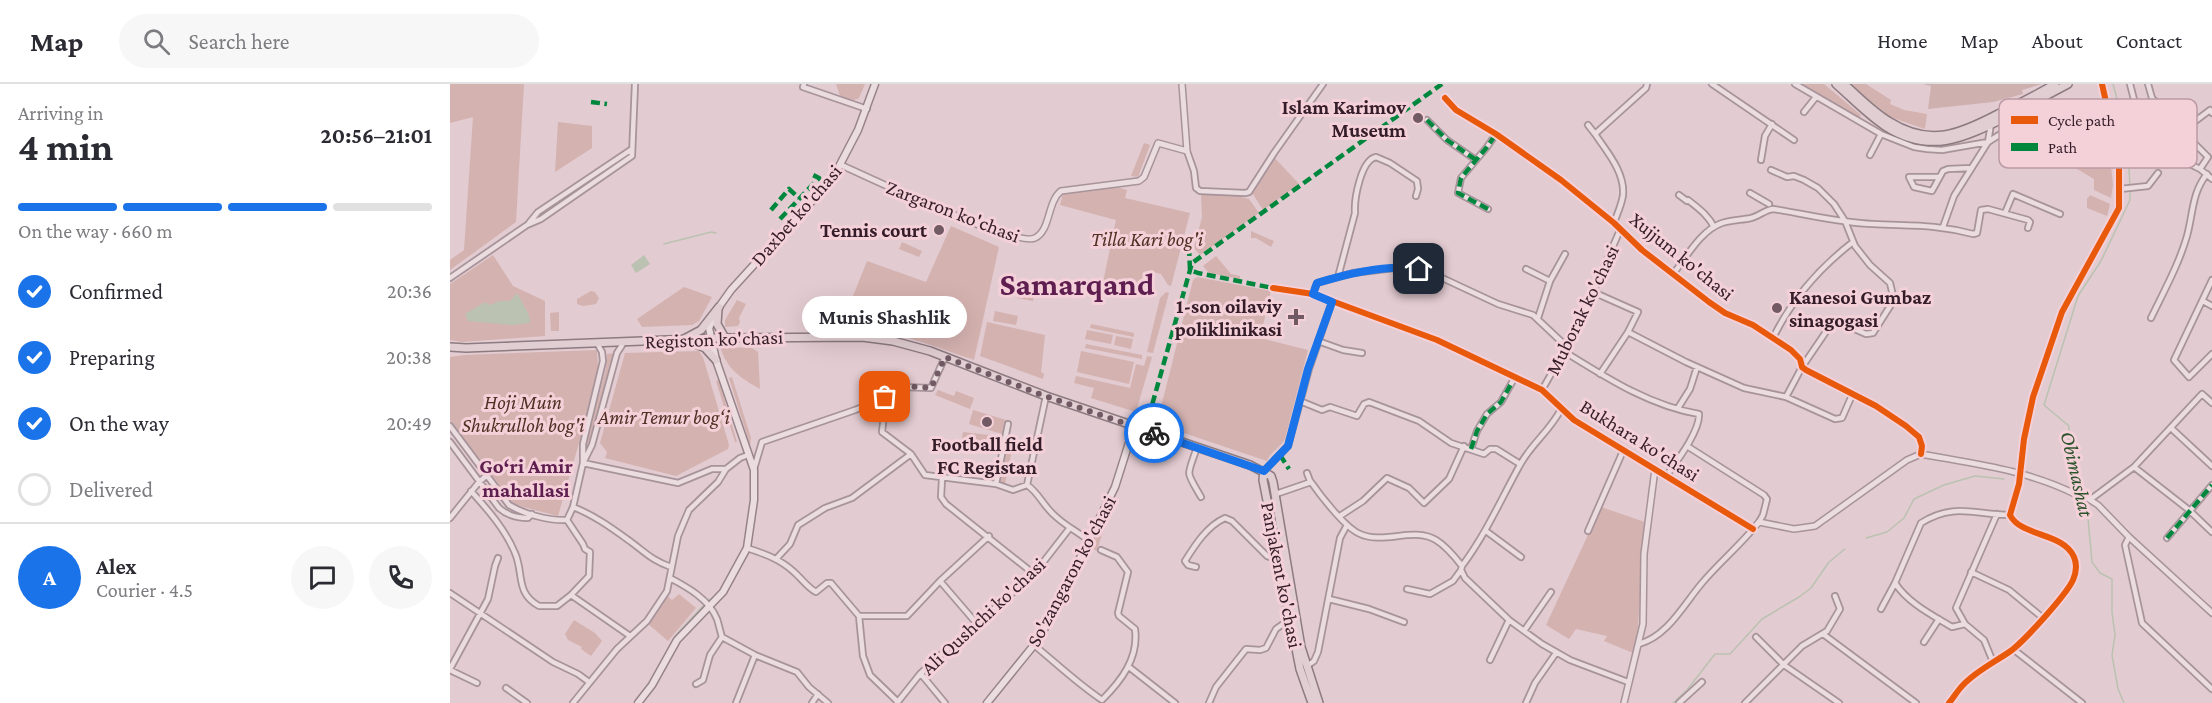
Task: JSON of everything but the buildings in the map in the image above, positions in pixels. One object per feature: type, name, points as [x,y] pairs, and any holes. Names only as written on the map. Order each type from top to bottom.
[{"type":"main road","name":"Daxbet ko'chasi","points":[[711,339],[709,328],[719,307],[755,262],[828,184],[841,165],[867,109],[875,84]]},
{"type":"main road","points":[[1836,84],[1880,122],[1915,140],[1938,142],[1953,140],[1999,120]]},
{"type":"main road","points":[[1844,84],[1888,122],[1913,133],[1932,136],[1952,134],[1971,128],[1999,113]]},
{"type":"main road","points":[[2026,99],[2055,84]]},
{"type":"main road","points":[[2041,99],[2068,84]]},
{"type":"main road","points":[[719,307],[716,321],[725,338]]},
{"type":"main road","points":[[683,340],[700,330],[719,307]]},
{"type":"main road","name":"Registon ko'chasi","points":[[450,347],[725,338],[862,337],[893,341],[945,357],[1046,396],[1264,471]]},
{"type":"main road","points":[[638,703],[652,685],[677,640],[726,587],[747,548],[754,500],[754,470],[711,339]]},
{"type":"main road","points":[[683,340],[702,346],[716,360]]},
{"type":"main road","name":"Registon ko'chasi","points":[[450,352],[466,348]]},
{"type":"main road","name":"So'zangaron ko'chasi","points":[[987,703],[1034,645],[1048,623],[1118,480],[1134,427]]},
{"type":"main road","name":"Panjakent ko'chasi","points":[[1312,703],[1300,669],[1263,480],[1264,471],[1271,476],[1276,494],[1301,647],[1319,703]]},
{"type":"street","points":[[450,278],[632,156],[635,84]]},
{"type":"street","points":[[804,84],[803,87],[867,109]]},
{"type":"street","points":[[1182,84],[1187,152],[1194,171],[1196,188],[1245,193],[1249,192],[1323,84]]},
{"type":"street","points":[[1595,134],[1646,88],[1647,84]]},
{"type":"street","points":[[1712,84],[1794,140]]},
{"type":"street","points":[[1795,84],[1881,134],[1914,147],[1927,150],[1950,149],[1989,142]]},
{"type":"street","points":[[2102,84],[2105,99]]},
{"type":"street","points":[[2130,84],[2134,99]]},
{"type":"street","points":[[2148,84],[2153,99]]},
{"type":"street","points":[[1804,112],[1816,97]]},
{"type":"street","name":"Xujjum ko'chasi","points":[[1445,98],[1460,113],[1496,134],[1561,180],[1673,274],[1725,314],[1753,325],[1791,350],[1800,359],[1802,367],[1876,406],[1919,437],[1922,446],[1921,454]]},
{"type":"street","points":[[2197,119],[2210,110],[2212,113]]},
{"type":"street","points":[[1427,120],[1447,140],[1476,160]]},
{"type":"street","points":[[1761,160],[1765,136],[1772,124]]},
{"type":"street","points":[[1989,142],[1991,124]]},
{"type":"street","points":[[1588,125],[1608,152],[1622,184],[1623,197],[1614,223]]},
{"type":"street","points":[[1488,209],[1458,193],[1461,178],[1496,134]]},
{"type":"street","points":[[1870,154],[1881,134]]},
{"type":"street","points":[[1943,227],[1954,196],[1971,168],[1989,142],[1999,135]]},
{"type":"street","name":"Zargaron ko'chasi","points":[[841,165],[972,222],[1014,238],[1031,240],[1040,235],[1055,197],[1060,192],[1115,182],[1139,181],[1144,177],[1158,144],[1187,152]]},
{"type":"street","points":[[2197,146],[2208,157],[2200,169]]},
{"type":"street","points":[[1338,277],[1355,213],[1354,202],[1369,159],[1376,157],[1390,163],[1417,181],[1419,184],[1416,196]]},
{"type":"street","points":[[1939,177],[1909,177],[1914,187],[1929,191],[1935,189],[1939,177],[1948,169],[1971,168]]},
{"type":"street","points":[[2010,515],[2033,397],[2062,312],[2119,208],[2120,168]]},
{"type":"street","points":[[2197,168],[2212,180]]},
{"type":"street","points":[[1771,170],[1787,177],[1794,176],[1804,180],[1818,188],[1834,204],[1845,221],[1853,242],[1870,265],[1890,283],[1894,300],[1873,333],[1866,334],[1834,320],[1802,367],[1786,397]]},
{"type":"street","points":[[2121,189],[2148,186],[2158,172]]},
{"type":"street","points":[[2151,318],[2184,244],[2196,192],[2207,174]]},
{"type":"street","points":[[1750,193],[1769,204]]},
{"type":"street","points":[[2005,213],[2013,194],[2060,214]]},
{"type":"street","points":[[1678,195],[1688,200],[1710,219],[1714,227]]},
{"type":"street","points":[[1673,274],[1704,235],[1714,227],[1721,223],[1753,217],[1773,209],[1845,221],[1943,227],[1975,234],[1982,210],[1988,208],[2030,221],[2028,228]]},
{"type":"street","name":"Muborak ko'chasi","points":[[1542,390],[1566,350],[1620,230]]},
{"type":"street","points":[[1773,338],[1790,309],[1812,279],[1829,260],[1853,242]]},
{"type":"street","points":[[1538,318],[1550,281],[1565,254]]},
{"type":"street","points":[[1273,288],[1281,287],[1313,294],[1317,283],[1338,277],[1395,268],[1423,269],[1498,304],[1538,318],[1566,350],[1600,374],[1641,396],[1673,409],[1678,408],[1699,414],[1687,446],[1667,475]]},
{"type":"street","points":[[1526,269],[1550,281]]},
{"type":"street","points":[[2212,280],[2174,360],[2189,377],[2212,354]]},
{"type":"street","points":[[1593,292],[1638,312],[1628,332],[1600,374]]},
{"type":"street","name":"Bukhara ko'chasi","points":[[1313,294],[1437,340],[1542,390],[1574,420],[1753,529]]},
{"type":"street","points":[[2203,301],[2212,306]]},
{"type":"street","points":[[1264,471],[1288,446],[1318,340],[1332,302]]},
{"type":"street","points":[[1628,332],[1747,389],[1786,397],[1839,419],[1853,393]]},
{"type":"street","points":[[1318,340],[1343,350],[1362,353]]},
{"type":"street","points":[[583,463],[592,445],[617,353],[624,342]]},
{"type":"street","points":[[567,520],[573,507],[583,463],[583,444],[603,361],[602,352],[597,343]]},
{"type":"street","points":[[754,470],[762,442],[855,410],[905,386],[931,388],[945,357]]},
{"type":"street","points":[[1678,408],[1690,389],[1697,367]]},
{"type":"street","points":[[1471,449],[1477,431],[1487,414],[1501,402],[1515,377]]},
{"type":"street","points":[[2212,403],[2202,394],[2134,467],[2089,499],[2212,613]]},
{"type":"street","points":[[1027,484],[1046,396]]},
{"type":"street","points":[[885,397],[882,432],[911,454],[922,473],[942,478],[996,484],[1013,490],[1027,484]]},
{"type":"street","points":[[1300,401],[1322,410],[1330,407],[1357,416],[1360,416],[1364,404],[1369,402],[1419,421],[1450,443],[1484,454],[1490,449],[1496,449],[1520,464]]},
{"type":"street","points":[[1407,589],[1432,594],[1453,581],[1486,531],[1520,464],[1556,420],[1561,409]]},
{"type":"street","points":[[996,484],[1008,424]]},
{"type":"street","points":[[450,426],[509,505],[532,514],[567,520],[585,549],[590,552],[589,576],[557,606],[539,606],[522,591],[516,554],[497,520],[471,491]]},
{"type":"street","points":[[2171,428],[2212,465]]},
{"type":"street","points":[[450,442],[499,508],[508,514],[528,518],[532,514]]},
{"type":"street","points":[[1340,516],[1363,501],[1388,478],[1409,488],[1424,503],[1449,479],[1464,446]]},
{"type":"street","points":[[1639,644],[1655,637],[1668,625],[1702,583],[1759,522],[1767,502],[1764,495],[1687,446]]},
{"type":"street","points":[[1197,447],[1188,473],[1189,479],[1201,497]]},
{"type":"street","points":[[1588,531],[1623,451]]},
{"type":"street","points":[[777,558],[790,544],[798,525],[825,508],[852,498],[911,454]]},
{"type":"street","points":[[1759,522],[1794,529],[1815,526],[1907,460],[1921,454],[2020,472],[2053,483],[2077,495]]},
{"type":"street","points":[[573,703],[617,649],[646,621],[668,591],[678,537],[689,510],[718,482],[726,469],[748,455]]},
{"type":"street","points":[[583,463],[678,483],[712,469],[726,469]]},
{"type":"street","points":[[2134,467],[2189,510],[2212,532]]},
{"type":"street","points":[[1624,703],[1642,624],[1644,554],[1655,469]]},
{"type":"street","points":[[1307,473],[1310,482],[1347,525],[1359,533],[1375,537],[1421,535],[1434,539],[1462,568],[1465,578],[1509,620],[1556,653],[1628,682]]},
{"type":"street","points":[[450,518],[453,509],[486,476]]},
{"type":"street","points":[[942,478],[941,497],[946,504],[1034,574]]},
{"type":"street","points":[[1276,494],[1310,482]]},
{"type":"street","points":[[1027,484],[1045,506],[1069,529],[1075,530],[1088,540]]},
{"type":"street","points":[[2167,538],[2212,485]]},
{"type":"street","points":[[573,507],[606,525],[655,561],[671,567]]},
{"type":"street","points":[[1881,609],[1921,523],[1953,510],[2010,515],[2017,523],[2062,545],[2074,557],[2076,566],[2072,581],[2043,618],[2013,649],[1964,684],[1949,703]]},
{"type":"street","points":[[1993,662],[1984,640],[1965,624],[1956,608],[1997,514]]},
{"type":"street","points":[[1196,567],[1188,565],[1185,561],[1203,536],[1225,518],[1232,521],[1267,556],[1272,558],[1279,556]]},
{"type":"street","points":[[1307,666],[1314,661],[1318,652],[1340,538],[1347,525]]},
{"type":"street","name":"Ali Qushchi ko'chasi","points":[[898,702],[921,674],[1034,574],[1069,529]]},
{"type":"street","points":[[1486,531],[1521,557]]},
{"type":"street","points":[[859,616],[907,616],[940,581],[989,536]]},
{"type":"street","points":[[2129,537],[2125,545],[2142,623],[2212,689]]},
{"type":"street","points":[[747,548],[777,558],[797,574],[808,588],[816,592],[827,583],[831,583],[859,616],[863,656],[870,675],[898,702]]},
{"type":"street","points":[[1034,645],[1078,684],[1103,702],[1116,686],[1129,667],[1136,641],[1135,629],[1118,613],[1128,572],[1117,557],[1101,550]]},
{"type":"street","points":[[477,683],[450,669],[488,599],[498,558]]},
{"type":"street","points":[[1971,572],[2009,590],[2043,618]]},
{"type":"street","points":[[670,578],[692,590],[709,608],[716,617],[722,637],[755,655],[797,672],[809,687],[828,703]]},
{"type":"street","points":[[940,581],[977,624]]},
{"type":"street","points":[[1895,583],[1901,592],[1952,627],[1965,624]]},
{"type":"street","points":[[1524,631],[1551,592]]},
{"type":"street","points":[[450,593],[553,662],[590,682]]},
{"type":"street","points":[[571,595],[630,636]]},
{"type":"street","points":[[1745,703],[1802,646],[1823,634],[1839,614],[1840,605],[1835,596]]},
{"type":"street","points":[[1329,599],[1369,609],[1404,622]]},
{"type":"street","points":[[1209,703],[1216,687],[1246,649],[1266,648],[1276,629],[1290,619]]},
{"type":"street","points":[[1924,642],[1939,619]]},
{"type":"street","points":[[1490,660],[1509,620]]},
{"type":"street","points":[[1823,634],[1916,703]]},
{"type":"street","points":[[696,684],[703,680],[710,655],[722,637]]},
{"type":"street","points":[[1756,637],[1784,665],[1839,703]]},
{"type":"street","points":[[2013,649],[2082,703]]},
{"type":"street","points":[[450,652],[457,657]]},
{"type":"street","points":[[1526,703],[1535,683],[1556,653]]},
{"type":"street","points":[[736,703],[755,655]]},
{"type":"street","points":[[1129,667],[1175,703]]},
{"type":"street","points":[[921,674],[945,703]]},
{"type":"street","points":[[1679,703],[1702,682]]},
{"type":"street","points":[[506,688],[527,703]]},
{"type":"street","points":[[812,703],[818,694]]},
{"type":"green space","points":[[450,84],[524,84],[516,222],[450,270],[450,260],[464,250],[473,117],[450,123]]},
{"type":"green space","points":[[836,84],[865,84],[859,98],[852,101],[840,96]]},
{"type":"green space","points":[[1795,84],[1824,84],[1861,115],[1858,120]]},
{"type":"green space","points":[[1850,84],[1866,84],[1891,100],[1890,104],[1904,110],[1927,114],[1925,129],[1890,117]]},
{"type":"green space","points":[[558,122],[592,126],[592,148],[555,172]]},
{"type":"green space","points":[[1144,143],[1150,145],[1138,177],[1131,176]]},
{"type":"green space","points":[[1273,156],[1299,184],[1263,210],[1251,191]]},
{"type":"green space","points":[[2075,168],[2111,168],[2113,185],[2111,198],[2094,190],[2094,179]]},
{"type":"green space","name":"Tilla Kari bog'i","points":[[1114,186],[1127,190],[1125,198],[1190,213],[1171,286],[1161,274],[1153,272],[1143,278],[1141,290],[1103,282],[1116,220],[1060,205],[1063,194]]},
{"type":"green space","points":[[1220,191],[1249,199],[1259,213],[1200,255],[1194,248],[1202,217],[1201,194]]},
{"type":"green space","points":[[2090,195],[2110,204],[2107,216],[2087,208],[2087,199]]},
{"type":"green space","points":[[951,226],[999,247],[974,360],[898,335],[851,327],[853,296],[867,261],[926,282]]},
{"type":"green space","points":[[1251,231],[1274,241],[1271,247],[1256,238],[1251,238]]},
{"type":"green space","points":[[902,242],[922,251],[919,257],[899,249]]},
{"type":"green space","points":[[493,255],[513,286],[545,301],[545,336],[462,342],[450,340],[450,284]]},
{"type":"green space","points":[[1216,256],[1231,274],[1240,276],[1240,279],[1209,273],[1203,266]]},
{"type":"green space","points":[[1197,277],[1271,291],[1260,338],[1308,350],[1285,439],[1267,461],[1163,426],[1158,419],[1193,280]]},
{"type":"green space","points":[[1020,280],[1036,284],[1033,301],[1017,298]]},
{"type":"green space","points":[[684,287],[712,297],[699,321],[692,325],[642,327],[637,319]]},
{"type":"green space","points":[[591,291],[595,292],[599,298],[596,304],[583,306],[577,304],[577,299]]},
{"type":"green space","points":[[1166,292],[1169,293],[1153,353],[1147,352],[1160,298]]},
{"type":"green space","points":[[737,300],[746,304],[739,318],[740,322],[738,326],[725,327],[725,320]]},
{"type":"green space","points":[[995,311],[1018,316],[1016,325],[993,321]]},
{"type":"green space","points":[[559,312],[559,331],[551,331],[550,313]]},
{"type":"green space","points":[[987,322],[1045,335],[1041,372],[1044,374],[1043,379],[980,356]]},
{"type":"green space","points":[[1091,324],[1134,333],[1134,337],[1090,328]]},
{"type":"green space","points":[[1087,330],[1113,335],[1111,344],[1085,339]]},
{"type":"green space","points":[[1116,336],[1133,339],[1131,349],[1114,345]]},
{"type":"green space","points":[[1086,344],[1142,355],[1142,359],[1085,348]]},
{"type":"green space","points":[[720,347],[752,348],[758,352],[760,389],[735,372]]},
{"type":"green space","name":"Hoji Muin Shukrulloh bog'i","points":[[597,350],[598,368],[590,405],[558,516],[512,504],[450,420],[450,357]]},
{"type":"green space","name":"Amir Temur bog‘i","points":[[699,351],[703,357],[729,445],[728,449],[676,476],[605,458],[607,452],[600,443],[625,353]]},
{"type":"green space","points":[[1081,351],[1134,362],[1129,384],[1077,372]]},
{"type":"green space","points":[[614,353],[587,450],[585,448],[606,368],[607,354]]},
{"type":"green space","points":[[1147,356],[1152,357],[1136,412],[1091,398],[1094,388],[1074,383],[1076,376],[1130,388],[1136,364],[1144,366]]},
{"type":"green space","points":[[732,377],[751,438],[750,445],[729,378]]},
{"type":"green space","points":[[719,380],[737,442],[735,442],[716,381]]},
{"type":"green space","points":[[938,390],[954,396],[956,391],[974,398],[970,409],[935,395]]},
{"type":"green space","name":"Football field FC Registan","points":[[973,410],[1006,420],[1002,434],[969,424]]},
{"type":"green space","points":[[963,432],[989,435],[985,451],[961,443]]},
{"type":"green space","points":[[1007,444],[1013,445],[1005,484],[999,483]]},
{"type":"green space","points":[[1108,501],[1111,502],[1101,530],[1103,531],[1097,551],[1087,546]]},
{"type":"green space","points":[[1601,507],[1645,522],[1638,627],[1633,653],[1604,641],[1607,636],[1576,629],[1569,639],[1546,625]]},
{"type":"green space","points":[[679,594],[696,608],[668,641],[647,623],[667,596],[672,600]]},
{"type":"green space","points":[[574,620],[595,633],[602,641],[591,656],[581,649],[582,647],[568,640],[565,634]]},
{"type":"shaded area","points":[[1923,84],[2042,84],[2022,90],[2023,94],[1993,102],[1928,109],[1931,86]]},
{"type":"shaded area","points":[[644,255],[650,264],[636,273],[631,265]]},
{"type":"shaded area","points":[[517,293],[529,315],[530,323],[512,325],[468,321],[465,314],[485,302],[490,305],[499,301],[510,301]]},
{"type":"waterway","name":"Obimashat","points":[[2113,84],[2117,99]]},
{"type":"waterway","name":"Obimashat","points":[[2129,168],[2130,186]]},
{"type":"waterway","name":"Obimashat","points":[[2124,703],[2118,689],[2112,655],[2115,635],[2112,579],[2100,573],[2092,562],[2087,507],[2082,486],[2069,456],[2069,426],[2044,405],[2078,296],[2101,261],[2130,200],[2130,191]]},
{"type":"waterway","points":[[664,244],[711,232],[716,233]]},
{"type":"waterway","points":[[1866,538],[1887,532],[1904,518],[1914,499],[1944,485],[1975,476],[2004,479]]},
{"type":"waterway","points":[[1673,703],[1687,690],[1715,654],[1730,654],[1762,619],[1811,588],[1829,562],[1845,549]]},
{"type":"waterway","points":[[648,686],[675,636],[703,606]]},
{"type":"marked path","points":[[1145,430],[1192,263],[1442,84]]},
{"type":"marked path","points":[[591,102],[607,104]]},
{"type":"marked path","points":[[1427,120],[1447,140],[1476,160]]},
{"type":"marked path","points":[[1488,209],[1458,193],[1461,178],[1496,134]]},
{"type":"marked path","points":[[780,219],[819,178],[811,174]]},
{"type":"marked path","points":[[771,210],[789,189],[799,198]]},
{"type":"marked path","points":[[1189,247],[1190,270],[1273,288]]},
{"type":"marked path","points":[[1471,449],[1477,431],[1487,414],[1501,402],[1515,377]]},
{"type":"marked path","points":[[1280,455],[1289,469]]},
{"type":"marked path","points":[[2167,538],[2212,485]]},
{"type":"cycle path","points":[[2102,84],[2105,99]]},
{"type":"cycle path","points":[[1445,98],[1456,110],[1496,134],[1561,180],[1614,223],[1642,250],[1709,302],[1725,313],[1753,325],[1791,350],[1806,370],[1876,406],[1906,426],[1919,437],[1922,446],[1921,454]]},
{"type":"cycle path","points":[[1949,703],[1969,680],[2012,650],[2026,637],[2062,596],[2075,574],[2075,560],[2069,549],[2061,543],[2023,527],[2010,515],[2019,484],[2024,439],[2033,397],[2062,312],[2119,208],[2119,168]]},
{"type":"cycle path","points":[[1273,288],[1313,294],[1437,340],[1542,390],[1574,420],[1753,529]]},
{"type":"way so far","points":[[885,397],[905,386],[931,388],[945,357],[1042,395],[1154,433]]},
{"type":"place","name":"Islam Karimov Museum","points":[[1418,118]]},
{"type":"place","name":"Tennis court","points":[[939,230]]},
{"type":"place","name":"Kanesoi Gumbaz sinagogasi","points":[[1777,308]]},
{"type":"place","name":"1-son oilaviy poliklinikasi","points":[[1296,317]]},
{"type":"place","name":"Munis Shashlik","points":[[885,397]]},
{"type":"place","name":"Football field FC Registan","points":[[987,422]]},
{"type":"district","name":"Samarqand","points":[[1077,284]]},
{"type":"district","name":"Go‘ri Amir mahallasi","points":[[526,478]]},
{"type":"route","points":[[1154,433],[1264,471],[1288,446],[1308,369],[1332,302],[1313,294],[1317,283],[1353,273],[1395,268],[1419,269]]}]
